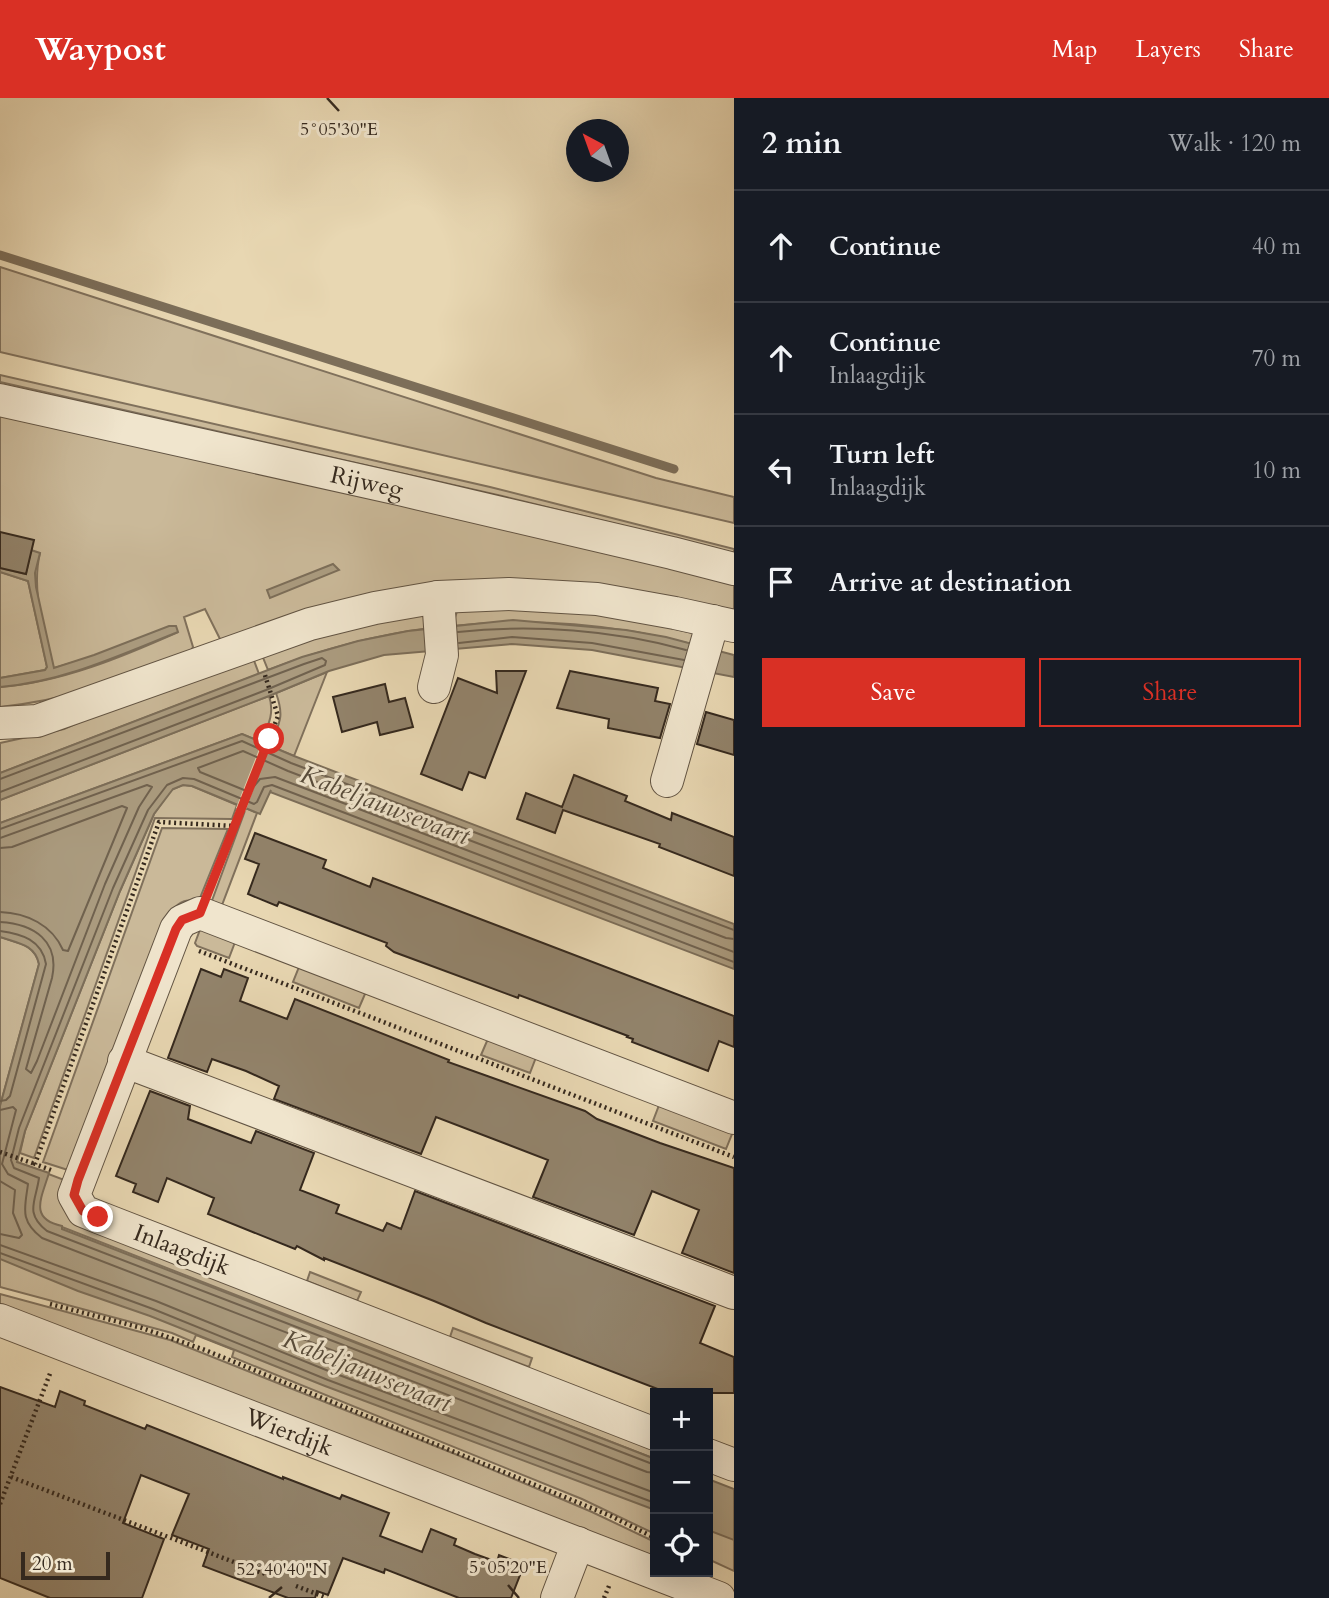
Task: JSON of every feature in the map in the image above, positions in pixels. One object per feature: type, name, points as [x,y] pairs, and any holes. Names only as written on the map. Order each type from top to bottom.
[{"type":"street","name":"Rijweg","points":[[0,400],[430,496],[734,569]]},
{"type":"street","points":[[0,723],[37,721],[310,624],[375,608],[440,626],[509,594],[597,598],[713,641],[667,781]]},
{"type":"street","points":[[434,687],[440,626]]},
{"type":"street","points":[[78,1180],[172,941],[182,920],[200,913],[734,1118]]},
{"type":"street","points":[[124,1061],[734,1293]]},
{"type":"street","name":"Inlaagdijk","points":[[78,1180],[74,1195],[83,1211],[650,1432]]},
{"type":"street","name":"Wierdijk","points":[[0,1320],[719,1598]]},
{"type":"street","points":[[713,1457],[734,1465]]},
{"type":"street","points":[[557,1598],[578,1543]]},
{"type":"path","points":[[200,913],[278,716],[278,708],[261,665]]},
{"type":"path","points":[[35,1164],[159,822],[235,826]]},
{"type":"path","points":[[172,941],[734,1157]]},
{"type":"path","points":[[0,1152],[78,1180]]},
{"type":"path","points":[[40,1301],[142,1328],[205,1350],[598,1510],[650,1536]]},
{"type":"path","points":[[0,1504],[61,1344]]},
{"type":"path","points":[[11,1477],[268,1575]]},
{"type":"path","points":[[604,1598],[610,1585]]},
{"type":"path","points":[[296,1586],[327,1598]]},
{"type":"shaded area","points":[[0,267],[656,478],[734,497],[734,523],[0,352]]},
{"type":"shaded area","points":[[0,375],[490,487],[734,549],[734,553],[502,496],[0,382]]},
{"type":"shaded area","points":[[0,410],[734,582],[734,619],[589,590],[234,640],[220,639],[205,609],[184,617],[193,647],[191,651],[98,687],[0,707],[0,687],[69,674],[178,632],[54,668],[52,666],[38,595],[40,553],[26,574],[0,568]]},
{"type":"shaded area","points":[[0,572],[28,581],[47,667],[45,670],[0,678]]},
{"type":"shaded area","points":[[459,606],[593,610],[693,633],[695,645],[635,632],[574,624],[513,622],[452,626]]},
{"type":"shaded area","points":[[422,614],[430,628],[348,644],[268,670],[262,655],[309,634]]},
{"type":"shaded area","points":[[253,658],[259,674],[0,773],[0,743],[64,729],[158,687]]},
{"type":"shaded area","points":[[327,672],[294,756],[270,746],[280,715],[276,693]]},
{"type":"shaded area","points":[[269,696],[271,714],[261,742],[242,734],[0,823],[0,800]]},
{"type":"shaded area","points":[[183,785],[192,786],[237,805],[232,819],[155,818],[34,1158],[20,1153],[25,1131],[120,891],[154,814],[171,790]]},
{"type":"shaded area","points":[[246,808],[257,813],[222,905],[210,906]]},
{"type":"shaded area","points":[[162,828],[228,829],[200,898],[201,903],[184,901],[171,912],[71,1171],[43,1162]]},
{"type":"shaded area","points":[[201,927],[237,937],[229,958],[197,946],[195,943]]},
{"type":"shaded area","points":[[0,937],[29,948],[34,952],[39,964],[0,1106]]},
{"type":"shaded area","points":[[301,962],[368,987],[359,1008],[293,982]]},
{"type":"shaded area","points":[[490,1034],[538,1052],[530,1073],[481,1055]]},
{"type":"shaded area","points":[[661,1100],[734,1129],[726,1149],[653,1121]]},
{"type":"shaded area","points":[[17,1162],[67,1181],[64,1189],[650,1441],[650,1457],[62,1227],[29,1218]]},
{"type":"shaded area","points":[[0,1255],[650,1505],[650,1532],[582,1499],[232,1357],[234,1350],[196,1335],[193,1342],[172,1333],[0,1287]]},
{"type":"shaded area","points":[[310,1272],[361,1292],[357,1301],[307,1281]]},
{"type":"shaded area","points":[[0,1294],[170,1340],[592,1512],[650,1540],[650,1559],[0,1308]]},
{"type":"shaded area","points":[[453,1328],[532,1358],[529,1367],[450,1337]]},
{"type":"shaded area","points":[[713,1529],[734,1537],[734,1571],[713,1561]]},
{"type":"water","points":[[31,550],[40,553],[35,573],[36,587],[54,668],[169,626],[176,626],[178,632],[69,673],[46,680],[0,687],[0,678],[45,670],[47,667],[28,581],[0,572],[0,568],[26,574]]},
{"type":"water","points":[[333,564],[339,570],[270,598],[267,590]]},
{"type":"water","points":[[513,620],[626,630],[666,637],[734,655],[734,677],[592,650],[512,644],[384,655],[329,671],[0,800],[0,773],[302,657],[358,641],[408,631]]},
{"type":"water","name":"Kabeljauwsevaart","points":[[242,734],[734,924],[734,969],[270,792],[260,814],[192,786],[183,785],[173,789],[154,814],[120,891],[25,1131],[17,1162],[49,1173],[41,1199],[41,1213],[52,1223],[62,1226],[62,1229],[650,1457],[650,1508],[325,1386],[0,1259],[0,1106],[39,964],[34,952],[29,948],[0,937],[0,823]]},
{"type":"water","points":[[713,1481],[734,1489],[734,1540],[713,1532]]},
{"type":"pier","points":[[263,739],[271,742],[245,812],[236,808]]},
{"type":"building","points":[[0,532],[34,540],[26,574],[0,568]]},
{"type":"building","points":[[496,671],[526,671],[485,778],[469,772],[462,790],[421,774],[458,678],[497,693]]},
{"type":"building","points":[[570,671],[658,688],[655,701],[670,704],[660,738],[608,728],[609,719],[557,708]]},
{"type":"building","points":[[385,684],[389,702],[405,698],[413,727],[380,735],[377,722],[342,732],[333,697]]},
{"type":"building","points":[[706,712],[734,720],[734,755],[697,744]]},
{"type":"building","points":[[574,775],[627,796],[625,801],[671,820],[672,813],[734,837],[734,876],[659,847],[660,844],[563,810],[555,833],[517,819],[526,793],[562,807]]},
{"type":"building","points":[[255,833],[326,860],[323,868],[370,887],[373,878],[734,1016],[734,1047],[719,1041],[708,1071],[632,1042],[633,1039],[628,1036],[394,952],[386,946],[387,943],[279,902],[277,906],[248,894],[259,864],[245,859]]},
{"type":"building","points":[[201,969],[221,977],[224,969],[248,978],[240,1001],[287,1019],[295,999],[449,1060],[448,1062],[585,1111],[597,1119],[660,1143],[734,1168],[734,1273],[682,1253],[699,1210],[652,1191],[634,1235],[533,1197],[548,1160],[436,1117],[421,1154],[274,1099],[279,1086],[246,1071],[212,1059],[207,1072],[168,1058]]},
{"type":"building","points":[[150,1091],[190,1106],[188,1119],[251,1143],[256,1131],[314,1153],[300,1190],[339,1205],[336,1213],[383,1231],[387,1223],[401,1229],[415,1191],[715,1306],[700,1343],[734,1357],[734,1393],[713,1393],[713,1388],[655,1388],[324,1260],[297,1246],[295,1249],[208,1214],[214,1198],[167,1178],[158,1202],[133,1192],[136,1184],[116,1176]]},
{"type":"building","points":[[0,1387],[55,1407],[60,1391],[85,1401],[84,1405],[145,1429],[147,1425],[283,1479],[340,1499],[342,1495],[389,1513],[380,1536],[422,1552],[431,1529],[456,1539],[454,1545],[475,1554],[497,1562],[499,1555],[524,1565],[511,1598],[459,1598],[385,1569],[384,1573],[343,1558],[328,1595],[317,1591],[315,1598],[288,1598],[203,1566],[209,1549],[172,1535],[189,1494],[141,1475],[123,1523],[164,1539],[142,1598],[50,1598],[0,1578]]},
{"type":"waterway","points":[[0,255],[674,469]]},
{"type":"route","points":[[98,1217],[83,1211],[74,1195],[78,1180],[176,929],[182,920],[200,913],[269,739]]}]
